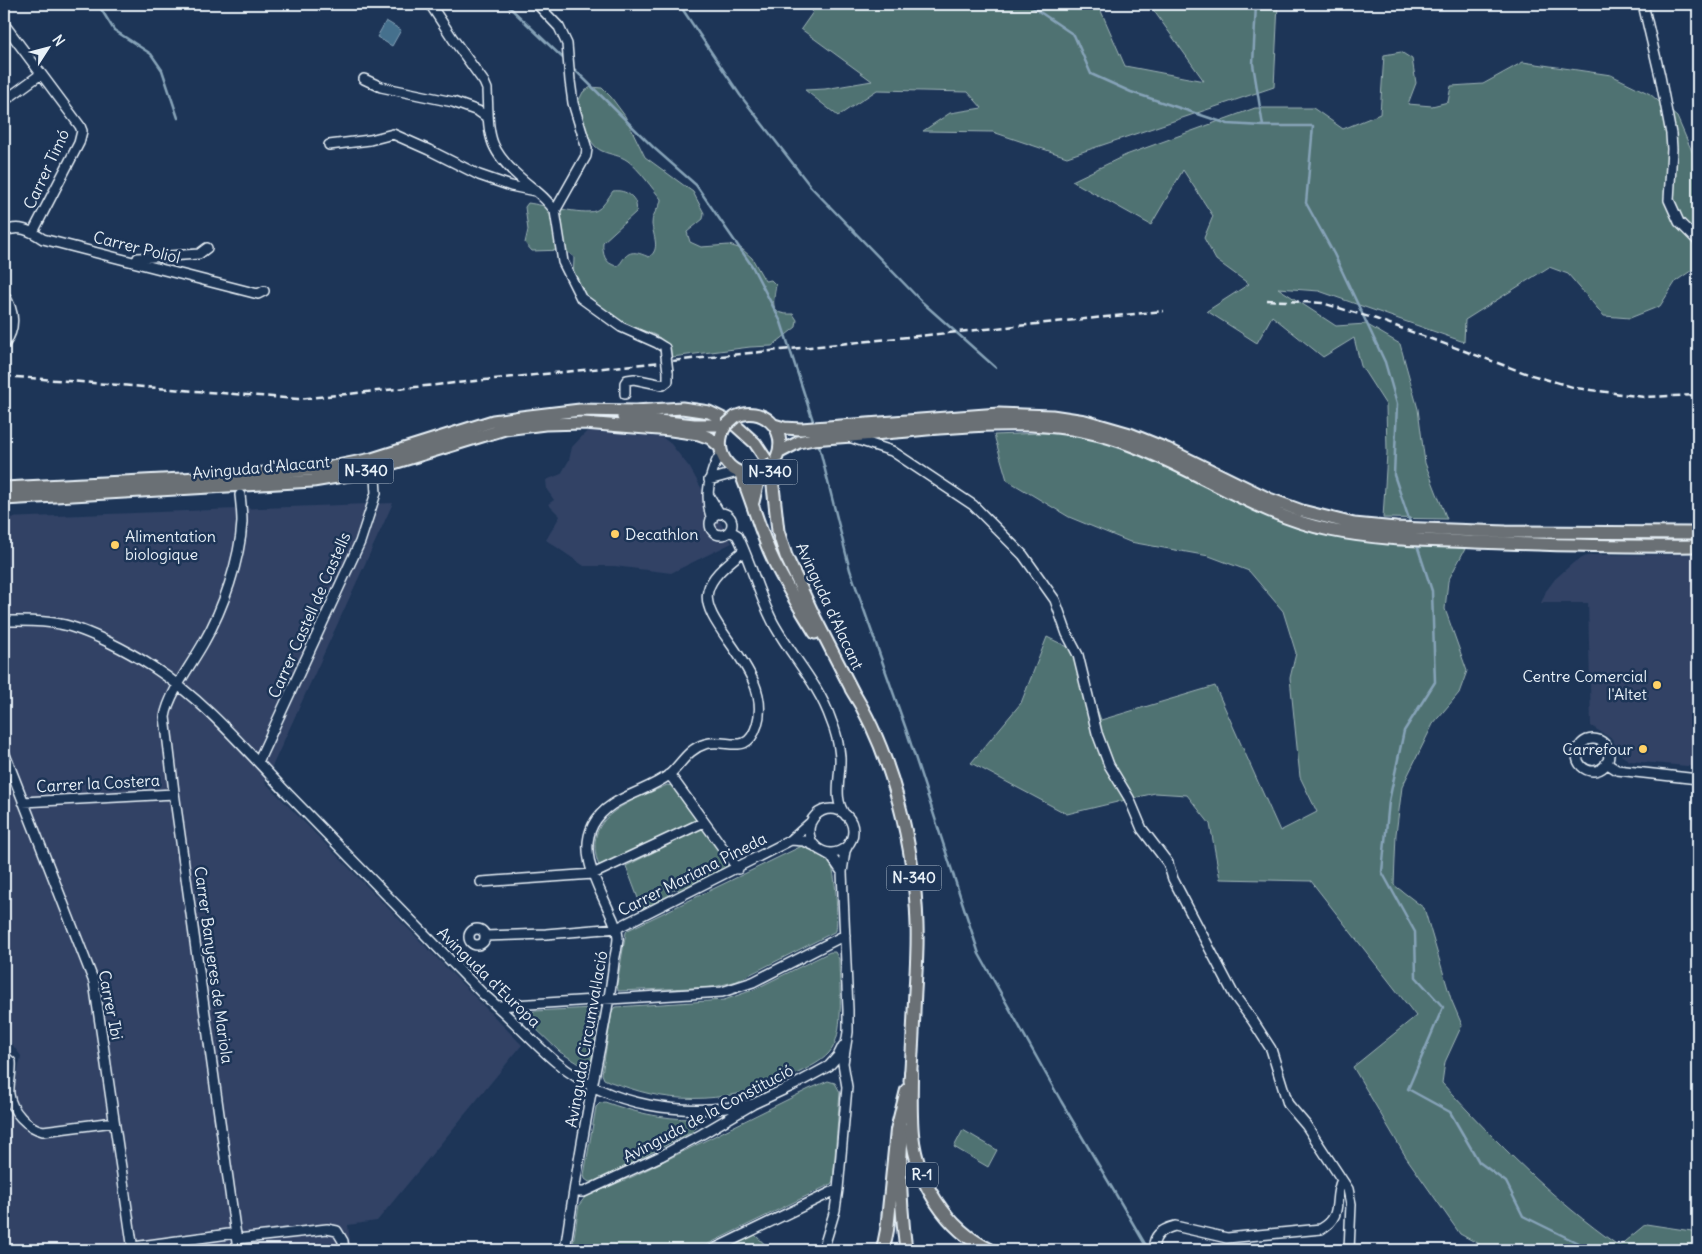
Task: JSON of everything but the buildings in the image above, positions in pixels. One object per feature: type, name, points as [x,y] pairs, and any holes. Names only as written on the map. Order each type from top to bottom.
[{"type":"highway","points":[[883,1250],[887,1230],[897,1130],[910,1073]]},
{"type":"highway","name":"R-1","points":[[910,1073],[912,1135],[919,1168],[927,1186],[940,1208],[953,1224],[990,1250]]},
{"type":"main road","name":"Avinguda d'Alacant","points":[[4,488],[322,470],[372,459],[493,421],[580,410],[693,409],[709,412],[726,419],[747,435],[761,451],[772,477],[778,531],[786,556],[854,694]]},
{"type":"main road","name":"Avinguda d'Alacant","points":[[558,413],[694,425],[730,421]]},
{"type":"main road","name":"N-340","points":[[730,421],[745,414],[756,414],[766,418],[774,425],[780,438],[780,452],[766,469],[753,502]]},
{"type":"main road","points":[[774,425],[784,428],[802,429],[999,414],[1052,416],[1085,421],[1130,434],[1167,449],[1269,499],[1310,514],[1354,524],[1396,528],[1506,532],[1698,534]]},
{"type":"main road","points":[[720,449],[720,438],[730,421]]},
{"type":"main road","name":"Avinguda d'Alacant","points":[[4,498],[313,481],[361,473],[489,433],[545,424],[590,423],[671,430],[699,434],[710,438],[720,449]]},
{"type":"main road","points":[[780,452],[804,440],[960,426],[1023,424],[1070,428],[1135,446],[1230,492],[1296,521],[1328,530],[1389,539],[1514,544],[1698,546]]},
{"type":"main road","name":"N-340","points":[[720,449],[728,464],[739,472],[746,474],[766,469]]},
{"type":"main road","name":"N-340","points":[[739,472],[753,502],[761,530],[776,566],[814,633],[854,694],[869,723],[893,783],[901,812],[911,861],[917,924],[910,1073],[902,1139],[902,1216],[906,1250]]},
{"type":"street","points":[[430,4],[484,82],[487,89],[488,118],[493,147],[513,172],[546,199],[555,211],[563,262],[581,298],[621,327],[657,342],[665,348],[668,381],[663,385],[634,379],[627,380],[625,383],[625,394]]},
{"type":"street","points":[[537,4],[559,27],[567,44],[574,103],[588,149],[586,156],[555,211]]},
{"type":"street","points":[[1643,4],[1671,134],[1669,200],[1679,222],[1698,241]]},
{"type":"street","name":"Carrer Timó","points":[[4,24],[82,131],[79,143],[33,232]]},
{"type":"street","points":[[4,101],[41,74]]},
{"type":"street","points":[[364,79],[381,88],[453,102],[488,118]]},
{"type":"street","points":[[329,145],[370,140],[393,134],[479,175],[511,186],[538,192]]},
{"type":"street","name":"Carrer Poliol","points":[[4,232],[13,228],[33,232],[43,239],[258,294],[264,291]]},
{"type":"street","points":[[137,263],[138,258],[199,254],[207,248]]},
{"type":"street","points":[[4,295],[12,311],[13,322],[11,332],[4,345]]},
{"type":"street","points":[[846,436],[892,451],[973,505],[1023,555],[1056,600],[1067,634],[1078,655],[1097,733],[1109,765],[1129,798],[1142,829],[1168,863],[1172,879],[1234,995],[1271,1049],[1288,1104],[1306,1125],[1348,1189],[1351,1204],[1349,1250]]},
{"type":"street","points":[[720,449],[709,480],[708,506],[712,520],[711,526],[714,532],[724,535],[730,531]]},
{"type":"street","points":[[709,480],[739,472]]},
{"type":"street","name":"Carrer Castell de Castells","points":[[258,762],[360,542],[376,493],[375,478]]},
{"type":"street","points":[[708,494],[720,514]]},
{"type":"street","name":"Carrer Banyeres de Mariola","points":[[238,1250],[174,794],[165,717],[168,706],[205,641],[227,592],[240,539],[242,520],[240,495]]},
{"type":"street","points":[[712,520],[720,514],[727,515],[731,521],[730,531]]},
{"type":"street","points":[[730,531],[736,535],[744,550],[758,590],[771,618],[782,638],[815,685],[832,721],[840,756],[838,792],[840,808],[852,824],[853,832],[845,851],[842,872],[848,1010],[848,1032],[843,1063],[847,1087],[835,1210],[823,1250]]},
{"type":"street","name":"Avinguda Circumval·lació","points":[[565,1250],[618,944],[617,928],[590,866],[589,841],[594,824],[606,810],[668,775],[690,752],[704,744],[743,744],[753,737],[758,723],[759,702],[753,680],[740,655],[718,625],[708,602],[707,593],[710,585],[727,565],[744,550]]},
{"type":"street","name":"Avinguda d'Europa","points":[[4,621],[63,624],[125,650],[154,667],[179,686],[258,762],[483,994],[557,1063],[593,1086],[639,1103],[660,1107],[709,1110],[753,1104]]},
{"type":"street","name":"Carrer Ibi","points":[[4,752],[94,982],[133,1249]]},
{"type":"street","points":[[1606,763],[1617,770],[1698,779]]},
{"type":"street","points":[[668,775],[673,779],[738,868]]},
{"type":"street","points":[[838,792],[816,816],[809,832],[811,841],[820,849],[835,853],[842,850],[849,843]]},
{"type":"street","name":"Carrer la Costera","points":[[23,802],[174,794]]},
{"type":"street","points":[[816,816],[829,809],[836,810],[846,816]]},
{"type":"street","name":"Carrer Mariana Pineda","points":[[486,936],[546,934],[617,928],[791,840],[816,816]]},
{"type":"street","points":[[481,882],[593,874],[704,822]]},
{"type":"street","points":[[791,840],[804,841],[820,849],[831,856],[842,872]]},
{"type":"street","points":[[498,1006],[610,998],[711,994],[732,990],[753,982],[845,935]]},
{"type":"street","name":"Avinguda de la Constitució","points":[[575,1192],[584,1192],[661,1156],[753,1104],[829,1066],[845,1044]]},
{"type":"street","points":[[4,1056],[11,1062],[9,1095],[13,1108],[36,1130],[43,1131],[114,1122]]},
{"type":"street","points":[[1154,1248],[1158,1234],[1175,1226],[1227,1238],[1321,1229],[1327,1226],[1335,1216],[1339,1185],[1342,1180]]},
{"type":"street","points":[[712,1250],[838,1189]]},
{"type":"street","points":[[133,1249],[236,1236],[327,1229],[337,1231],[344,1245]]},
{"type":"shaded area","points":[[386,21],[401,30],[392,46],[377,37]]},
{"type":"shaded area","points":[[587,431],[662,437],[671,444],[690,468],[732,543],[671,573],[614,566],[584,566],[546,540],[560,516],[548,504],[554,500],[547,490],[546,480],[561,474],[569,460],[572,447]]},
{"type":"shaded area","points":[[393,503],[265,782],[522,1045],[377,1221],[348,1225],[351,1250],[4,1250],[4,1136],[21,1056],[4,1034],[4,518]]},
{"type":"shaded area","points":[[1698,554],[1698,767],[1630,761],[1622,756],[1612,739],[1591,726],[1588,603],[1541,603],[1546,591],[1555,579],[1573,563],[1586,556]]},
{"type":"green space","points":[[804,4],[1098,4],[1125,66],[1204,81],[1149,4],[1278,4],[1274,87],[1067,157],[993,132],[923,131],[950,113],[982,108],[968,92],[877,90],[838,116],[805,90],[825,89],[872,81],[801,29],[813,12]]},
{"type":"green space","points":[[1401,52],[1412,59],[1416,83],[1408,104],[1432,106],[1448,102],[1451,86],[1483,84],[1523,62],[1611,75],[1650,94],[1677,117],[1698,165],[1698,266],[1676,281],[1660,306],[1630,318],[1604,316],[1568,274],[1549,267],[1465,320],[1464,342],[1319,291],[1278,288],[1336,326],[1366,324],[1400,344],[1418,409],[1425,463],[1447,519],[1383,518],[1387,453],[1386,405],[1361,366],[1354,338],[1323,357],[1272,316],[1257,343],[1207,311],[1249,284],[1216,260],[1204,238],[1213,216],[1183,170],[1151,225],[1072,181],[1126,155],[1255,108],[1313,108],[1343,129],[1380,114],[1384,55]]},
{"type":"green space","points":[[591,87],[602,88],[611,97],[625,116],[645,157],[693,192],[704,213],[703,219],[687,232],[690,242],[701,247],[729,245],[742,249],[752,258],[765,281],[771,280],[776,285],[774,307],[780,313],[793,314],[797,320],[796,327],[772,346],[672,357],[669,349],[660,338],[621,321],[605,311],[582,291],[574,277],[574,257],[565,250],[532,251],[525,243],[528,230],[525,207],[528,203],[589,212],[598,210],[613,191],[622,191],[630,195],[636,203],[636,212],[603,242],[605,258],[617,266],[631,253],[649,257],[655,250],[652,220],[661,199],[632,164],[622,157],[602,151],[588,136],[579,100],[583,92]]},
{"type":"green space","points":[[1086,431],[1300,522],[1465,549],[1448,581],[1445,609],[1467,671],[1459,693],[1433,724],[1402,787],[1396,834],[1394,885],[1424,908],[1451,999],[1462,1025],[1445,1062],[1442,1083],[1483,1127],[1548,1190],[1619,1246],[1646,1224],[1698,1232],[1698,1250],[1490,1250],[1460,1234],[1406,1157],[1353,1067],[1416,1016],[1311,881],[1220,879],[1210,824],[1187,795],[1155,793],[1067,814],[971,763],[1021,703],[1047,637],[1076,651],[1101,720],[1215,686],[1280,831],[1317,812],[1300,777],[1290,678],[1296,653],[1283,611],[1249,571],[1209,556],[1130,542],[1069,517],[1007,480],[994,435]]},
{"type":"green space","points":[[667,785],[673,786],[696,817],[695,821],[601,867],[599,866],[595,849],[597,834],[603,822],[612,813],[625,805]]},
{"type":"green space","points":[[702,828],[729,861],[727,867],[679,891],[677,888],[669,892],[670,895],[642,909],[626,866]]},
{"type":"green space","points":[[804,845],[826,857],[832,867],[836,895],[836,931],[737,981],[714,987],[618,991],[617,984],[626,932],[628,930]]},
{"type":"green space","points":[[830,952],[835,952],[839,959],[839,1029],[832,1049],[825,1057],[812,1066],[778,1082],[757,1089],[715,1097],[693,1098],[650,1094],[604,1079],[602,1074],[612,1011],[615,1007],[724,1000],[753,990]]},
{"type":"green space","points":[[593,1008],[599,1014],[591,1063],[586,1068],[560,1052],[528,1019],[529,1014],[534,1011]]},
{"type":"green space","points":[[828,1081],[835,1083],[840,1092],[833,1181],[831,1184],[696,1250],[572,1250],[579,1205],[585,1197],[634,1176]]},
{"type":"green space","points":[[605,1102],[648,1114],[670,1118],[693,1119],[697,1127],[692,1132],[594,1182],[589,1182],[585,1179],[584,1175],[596,1107],[600,1103]]},
{"type":"green space","points":[[963,1130],[997,1150],[988,1167],[954,1147]]},
{"type":"green space","points":[[755,1235],[771,1250],[725,1250]]},
{"type":"waterway","points":[[98,4],[114,30],[151,54],[162,70],[178,118]]},
{"type":"waterway","points":[[506,4],[565,60]]},
{"type":"waterway","points":[[679,4],[740,95],[811,187],[922,302],[995,367]]},
{"type":"waterway","points":[[1028,4],[1074,35],[1091,74],[1131,92],[1228,124],[1263,126]]},
{"type":"waterway","points":[[1256,4],[1253,64],[1263,126],[1313,126],[1306,203],[1334,254],[1385,362],[1397,404],[1394,475],[1411,525]]},
{"type":"waterway","points":[[572,67],[654,148],[696,185],[752,266],[781,322],[814,424]]},
{"type":"waterway","points":[[818,442],[850,570],[906,729],[979,954],[1061,1101],[1145,1244],[1151,1250]]},
{"type":"waterway","points":[[1416,542],[1432,591],[1435,682],[1404,731],[1389,801],[1382,872],[1415,932],[1416,977],[1443,1007],[1408,1089],[1450,1112],[1479,1162],[1506,1182],[1523,1216],[1584,1246]]},
{"type":"railway","points":[[1267,300],[1322,303],[1376,319],[1528,374],[1576,388],[1644,397],[1698,395]]},
{"type":"railway","points":[[4,376],[298,399],[1164,311]]},
{"type":"place","name":"Decathlon","points":[[615,534]]},
{"type":"place","name":"Alimentation biologique","points":[[115,545]]},
{"type":"place","name":"Centre Comercial l'Altet","points":[[1657,685]]},
{"type":"place","name":"Carrefour","points":[[1643,749]]}]
